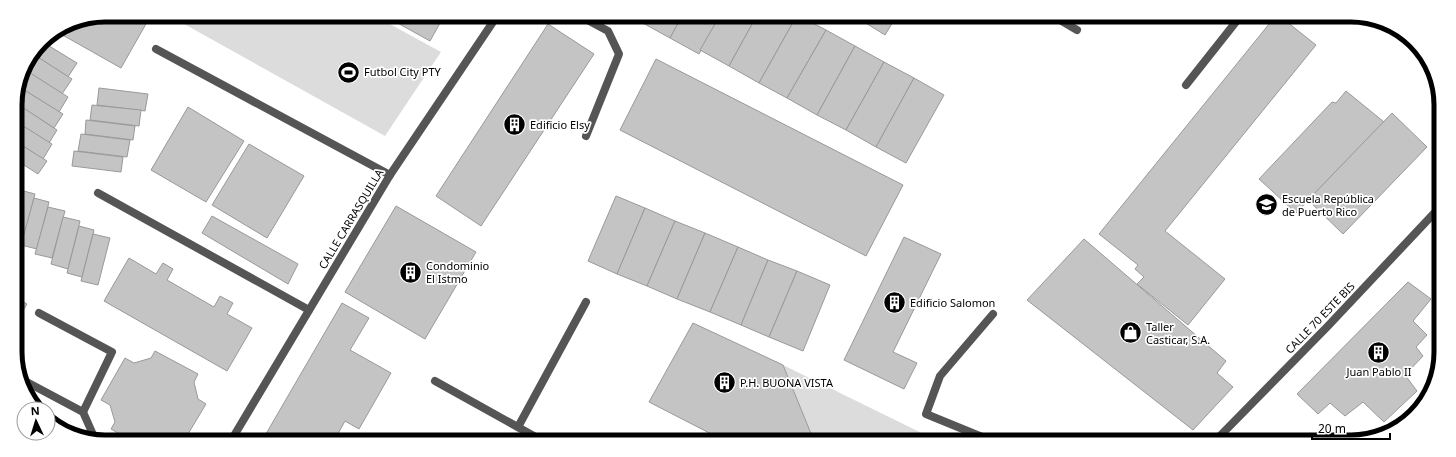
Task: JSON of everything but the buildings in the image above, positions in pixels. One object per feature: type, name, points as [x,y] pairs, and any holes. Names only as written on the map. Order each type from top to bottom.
[{"type":"street","name":"CALLE CARRASQUILLA","points":[[234,435],[390,175],[493,22]]},
{"type":"street","points":[[586,136],[619,54],[608,32],[590,22]]},
{"type":"street","points":[[1063,22],[1077,30]]},
{"type":"street","points":[[1186,86],[1236,22]]},
{"type":"street","points":[[156,49],[390,175]]},
{"type":"street","points":[[98,193],[309,310]]},
{"type":"street","name":"CALLE 70 ESTE BIS","points":[[1222,435],[1327,327],[1434,213]]},
{"type":"street","points":[[518,428],[586,302]]},
{"type":"street","points":[[39,313],[112,352],[83,412]]},
{"type":"street","points":[[977,435],[926,414],[940,376],[993,314]]},
{"type":"street","points":[[435,381],[531,435]]},
{"type":"street","points":[[28,383],[83,412],[93,434]]},
{"type":"shaded area","name":"Futbol City PTY","points":[[181,22],[386,22],[441,52],[385,136]]},
{"type":"shaded area","points":[[783,365],[926,435],[812,435]]},
{"type":"place","name":"Futbol City PTY","points":[[349,72]]},
{"type":"place","name":"Edificio Elsy","points":[[515,125]]},
{"type":"place","name":"Escuela República de Puerto Rico","points":[[1267,205]]},
{"type":"place","name":"Condominio El Istmo","points":[[411,272]]},
{"type":"place","name":"Edificio Salomon","points":[[894,303]]},
{"type":"place","name":"Taller Casticar, S.A.","points":[[1131,333]]},
{"type":"place","name":"Juan Pablo II","points":[[1379,352]]},
{"type":"place","name":"P.H. BUONA VISTA","points":[[725,383]]}]
